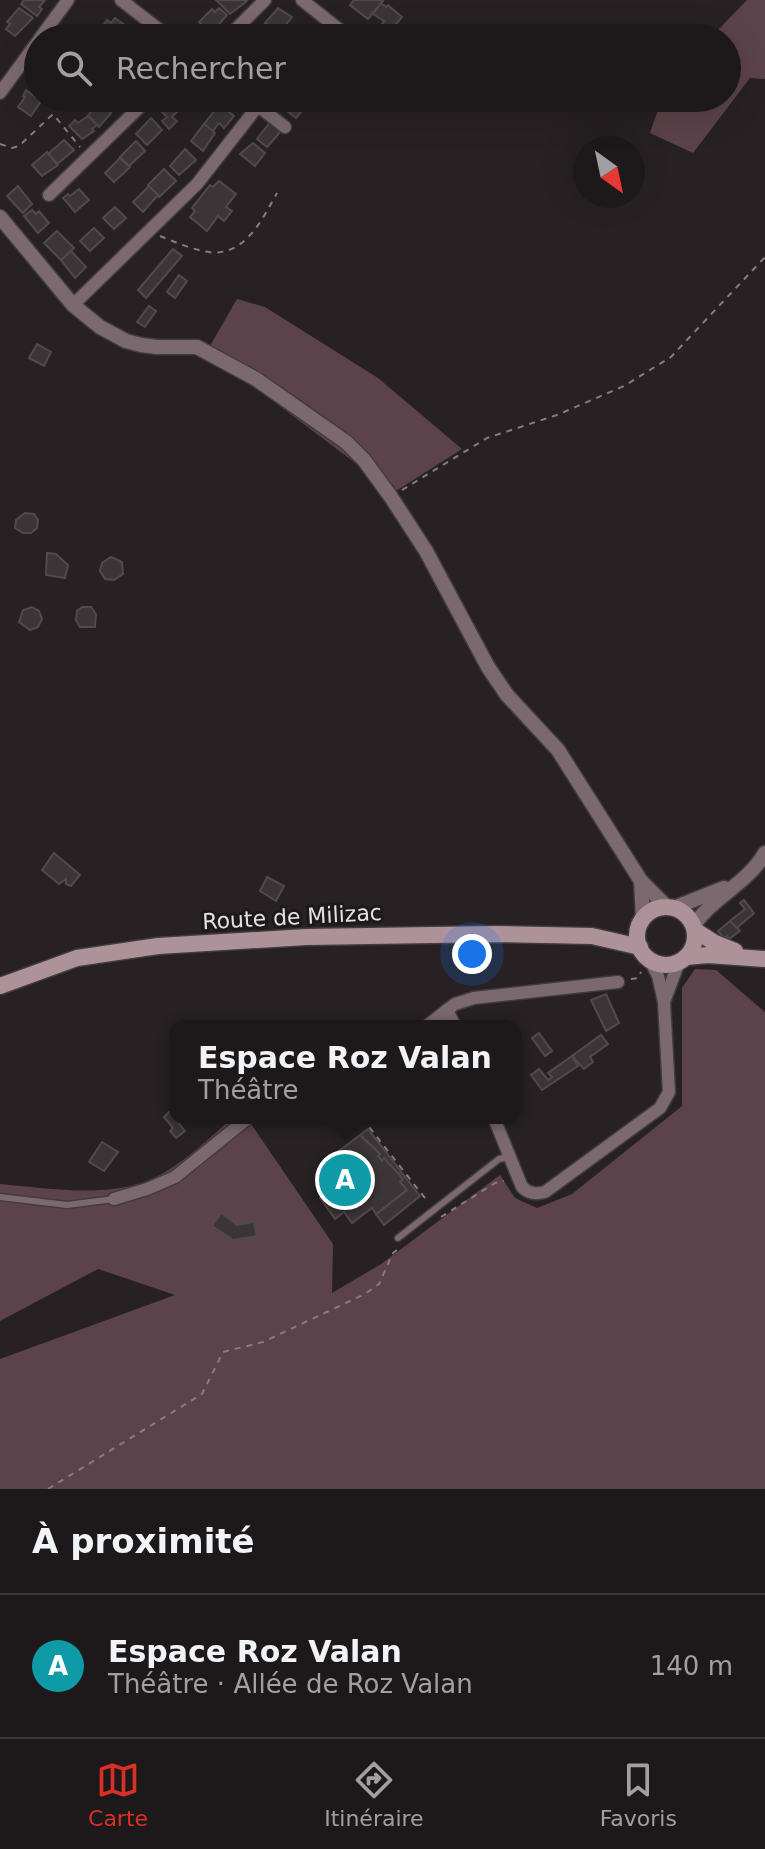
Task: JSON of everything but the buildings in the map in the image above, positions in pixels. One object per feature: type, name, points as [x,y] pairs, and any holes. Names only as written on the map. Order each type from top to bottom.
[{"type":"main road","points":[[672,907],[686,914],[695,928],[715,943],[758,958],[708,955],[665,965],[646,955],[637,933],[641,922],[657,908],[672,907]]},
{"type":"main road","name":"Route de Milizac","points":[[0,986],[77,958],[158,946],[395,934],[592,936],[641,922]]},
{"type":"main road","points":[[683,959],[696,943],[695,928]]},
{"type":"main road","name":"Route de Milizac","points":[[592,936],[646,955]]},
{"type":"street","points":[[50,24],[68,0]]},
{"type":"street","points":[[121,0],[152,24]]},
{"type":"street","points":[[241,24],[265,0]]},
{"type":"street","points":[[302,0],[332,24]]},
{"type":"street","points":[[0,93],[24,60]]},
{"type":"street","points":[[49,195],[135,112]]},
{"type":"street","points":[[73,305],[197,184],[245,112]]},
{"type":"street","points":[[265,112],[285,127]]},
{"type":"street","points":[[0,217],[73,305],[100,327],[126,341],[157,347],[197,347],[256,379],[346,442],[364,460],[426,551],[488,667],[507,695],[558,750],[641,881],[672,907],[739,882]]},
{"type":"street","points":[[695,928],[711,905],[754,870],[765,853]]},
{"type":"street","points":[[641,881],[641,922]]},
{"type":"street","points":[[496,1124],[520,1181],[527,1192],[536,1194],[545,1192],[665,1102],[669,1092],[664,1002],[658,976],[646,955]]},
{"type":"street","points":[[664,1002],[683,959]]},
{"type":"street","points":[[434,1020],[455,1004],[474,998],[618,982]]},
{"type":"street","points":[[447,1010],[452,1020]]},
{"type":"street","points":[[114,1199],[175,1177],[241,1124]]},
{"type":"lane","points":[[398,1238],[499,1159],[510,1157]]},
{"type":"lane","points":[[0,1197],[67,1205],[114,1199]]},
{"type":"path","points":[[0,144],[12,148],[19,146],[53,114],[89,157]]},
{"type":"path","points":[[148,232],[206,252],[225,249],[237,245],[252,233],[277,193]]},
{"type":"path","points":[[391,497],[487,438],[557,415],[611,392],[671,357],[765,257]]},
{"type":"path","points":[[618,982],[638,978],[646,955]]},
{"type":"path","points":[[367,1124],[424,1196]]},
{"type":"path","points":[[435,1221],[495,1183],[520,1181]]},
{"type":"path","points":[[48,1489],[202,1394],[223,1352],[263,1342],[365,1294],[379,1284],[393,1253],[403,1245]]},
{"type":"shaded area","points":[[747,0],[765,0],[765,79],[750,78],[741,90],[741,24],[724,24]]},
{"type":"shaded area","points":[[657,112],[724,112],[693,153],[650,133]]},
{"type":"shaded area","points":[[237,299],[265,307],[378,378],[462,449],[385,498],[358,465],[256,388],[203,358]]},
{"type":"shaded area","points":[[695,969],[716,970],[765,1012],[765,1489],[0,1489],[0,1359],[175,1295],[98,1269],[0,1321],[0,1184],[74,1190],[129,1186],[169,1170],[225,1124],[251,1124],[333,1244],[332,1293],[381,1264],[500,1175],[515,1198],[537,1208],[572,1194],[682,1106],[682,988]]},
{"type":"place","name":"Espace Roz Valan","points":[[345,1180]]}]
